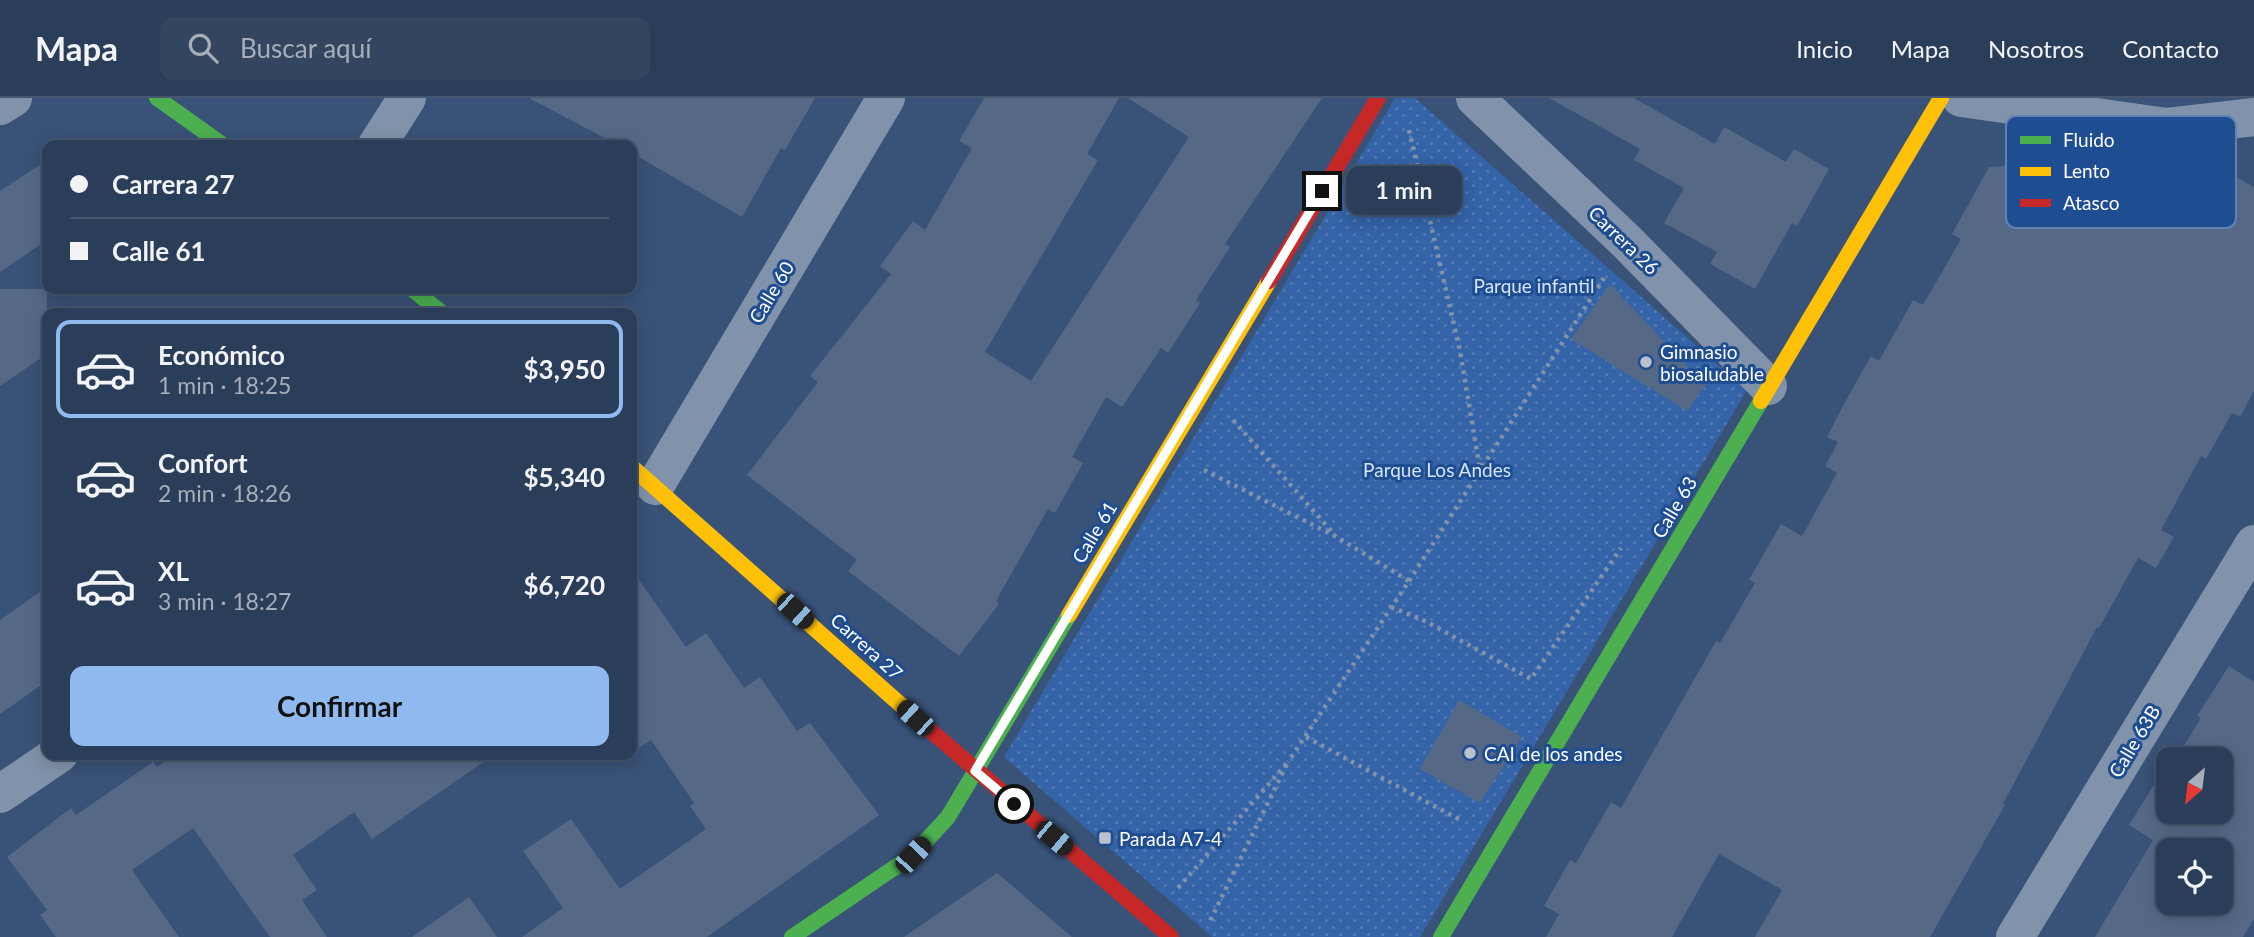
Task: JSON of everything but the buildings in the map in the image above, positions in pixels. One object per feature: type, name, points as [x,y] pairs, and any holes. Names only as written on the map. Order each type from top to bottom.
[{"type":"street","points":[[0,106],[13,98]]},
{"type":"street","points":[[157,98],[216,140]]},
{"type":"street","points":[[380,140],[407,98]]},
{"type":"street","name":"Calle 60","points":[[643,477],[886,98]]},
{"type":"street","name":"Calle 61","points":[[792,937],[913,855],[948,817],[1378,98]]},
{"type":"street","name":"Carrera 26","points":[[1475,98],[1628,242],[1768,386]]},
{"type":"street","name":"Calle 63","points":[[1441,937],[1941,98]]},
{"type":"street","points":[[1961,98],[2089,116]]},
{"type":"street","points":[[2236,119],[2254,117]]},
{"type":"street","points":[[418,294],[436,308]]},
{"type":"street","name":"Carrera 27","points":[[643,477],[975,771],[1171,937]]},
{"type":"street","name":"Calle 63B","points":[[2015,937],[2254,544]]},
{"type":"street","points":[[0,794],[50,760]]},
{"type":"path","points":[[1407,122],[1460,351],[1480,470]]},
{"type":"path","points":[[1175,892],[1288,762],[1306,737],[1628,242]]},
{"type":"path","points":[[1228,414],[1335,536]]},
{"type":"path","points":[[1197,467],[1335,536],[1409,581]]},
{"type":"path","points":[[1391,607],[1423,620],[1531,679],[1623,546]]},
{"type":"path","points":[[1306,737],[1472,826]]},
{"type":"path","points":[[1210,921],[1288,762]]},
{"type":"green space","name":"Parque Los Andes","points":[[1395,98],[1415,98],[1747,390],[1420,937],[1212,937],[1004,757]]},
{"type":"traffic: fast","points":[[157,98],[216,140]]},
{"type":"traffic: fast","points":[[418,294],[436,308]]},
{"type":"traffic: fast","points":[[1441,937],[1761,401]]},
{"type":"traffic: fast","points":[[792,937],[913,855],[948,817],[1069,615]]},
{"type":"traffic: slow","points":[[1761,401],[1941,98]]},
{"type":"traffic: slow","points":[[1069,615],[1269,281]]},
{"type":"traffic: slow","points":[[637,471],[910,713]]},
{"type":"traffic: jam","points":[[1269,281],[1378,98]]},
{"type":"traffic: jam","points":[[910,713],[1171,937]]},
{"type":"place","name":"Gimnasio biosaludable","points":[[1646,362]]},
{"type":"place","name":"CAI de los andes","points":[[1470,753]]},
{"type":"place","name":"Parada A7-4","points":[[1105,838]]},
{"type":"route","points":[[1014,804],[975,771],[1322,191]]},
{"type":"park label","name":"Parque infantil","points":[[1534,285]]}]
